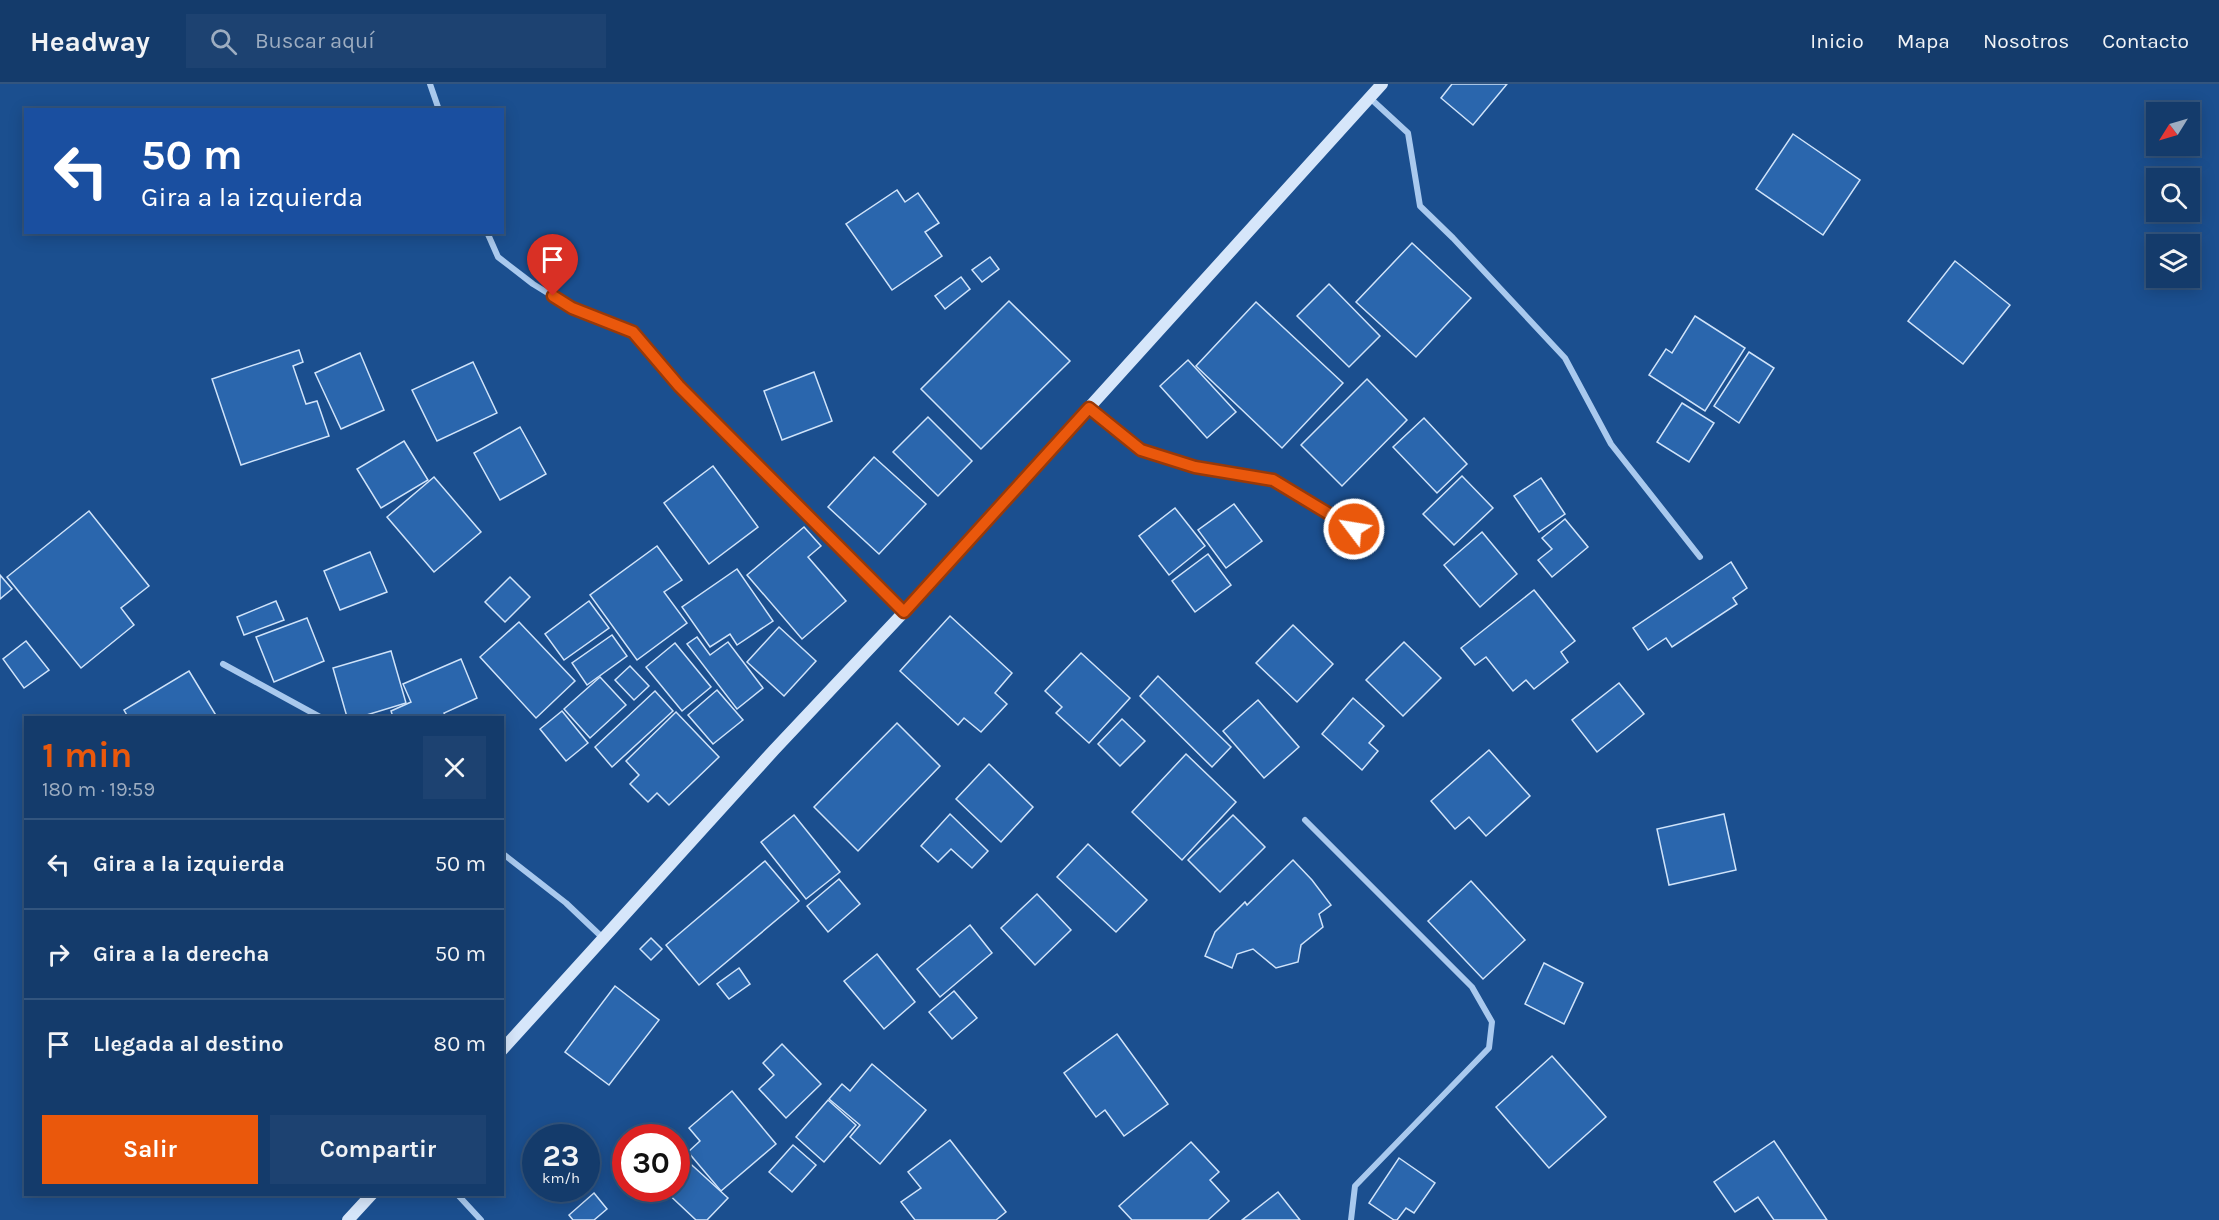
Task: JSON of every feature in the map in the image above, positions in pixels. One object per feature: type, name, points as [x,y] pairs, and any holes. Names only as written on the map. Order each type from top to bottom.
[{"type":"main road","points":[[504,1048],[774,750],[904,612],[1382,84]]},
{"type":"main road","points":[[348,1220],[370,1196]]},
{"type":"street","points":[[430,84],[438,108]]},
{"type":"street","points":[[1370,98],[1408,133],[1420,206],[1565,358],[1611,444],[1700,557]]},
{"type":"street","points":[[488,234],[498,256],[533,284],[572,308],[633,332],[679,386],[904,612]]},
{"type":"street","points":[[1089,408],[1141,450],[1195,467],[1273,480],[1354,529]]},
{"type":"street","points":[[223,664],[318,716]]},
{"type":"street","points":[[1305,820],[1472,987],[1492,1022],[1490,1048],[1355,1186],[1351,1220]]},
{"type":"street","points":[[504,855],[566,903],[604,939]]},
{"type":"street","points":[[459,1196],[481,1220]]},
{"type":"building","points":[[1452,84],[1507,84],[1473,125],[1441,98]]},
{"type":"building","points":[[1793,134],[1860,180],[1823,235],[1756,189]]},
{"type":"building","points":[[897,190],[905,202],[918,193],[939,223],[925,232],[942,256],[892,290],[846,224]]},
{"type":"building","points":[[1412,243],[1471,298],[1416,357],[1356,302]]},
{"type":"building","points":[[990,257],[999,269],[982,282],[972,270]]},
{"type":"building","points":[[1955,261],[2010,305],[1963,364],[1908,321]]},
{"type":"building","points":[[961,277],[970,289],[945,309],[935,296]]},
{"type":"building","points":[[1329,284],[1380,336],[1349,367],[1297,316]]},
{"type":"building","points":[[1009,301],[1070,361],[981,449],[921,389]]},
{"type":"building","points":[[1256,302],[1343,383],[1282,448],[1196,366]]},
{"type":"building","points":[[1695,316],[1745,348],[1705,411],[1649,375],[1666,349],[1672,353]]},
{"type":"building","points":[[299,350],[303,362],[293,366],[306,404],[317,401],[329,436],[241,465],[212,379]]},
{"type":"building","points":[[1749,352],[1774,368],[1739,423],[1714,406]]},
{"type":"building","points":[[360,353],[384,410],[341,429],[315,373]]},
{"type":"building","points":[[1188,360],[1236,412],[1207,438],[1160,386]]},
{"type":"building","points":[[473,362],[497,413],[437,441],[412,390]]},
{"type":"building","points":[[814,372],[832,421],[782,440],[764,391]]},
{"type":"building","points":[[1367,379],[1407,420],[1342,486],[1301,445]]},
{"type":"building","points":[[1682,403],[1714,423],[1689,462],[1657,442]]},
{"type":"building","points":[[928,417],[972,461],[938,496],[893,452]]},
{"type":"building","points":[[1424,418],[1467,464],[1437,493],[1393,447]]},
{"type":"building","points":[[520,427],[546,474],[500,500],[474,453]]},
{"type":"building","points":[[404,441],[428,480],[381,508],[357,469]]},
{"type":"building","points":[[874,457],[926,504],[879,554],[828,507]]},
{"type":"building","points":[[713,466],[758,527],[709,564],[664,503]]},
{"type":"building","points":[[1462,476],[1493,508],[1454,545],[1423,514]]},
{"type":"building","points":[[434,477],[481,532],[434,572],[387,517]]},
{"type":"building","points":[[1541,478],[1565,514],[1539,532],[1514,496]]},
{"type":"building","points":[[1234,504],[1262,541],[1226,568],[1198,530]]},
{"type":"building","points":[[1175,508],[1205,546],[1169,575],[1139,536]]},
{"type":"building","points":[[89,511],[149,586],[121,608],[134,625],[81,668],[7,577]]},
{"type":"building","points":[[1565,519],[1588,547],[1552,577],[1538,560],[1552,549],[1542,538]]},
{"type":"building","points":[[804,527],[821,546],[808,557],[846,601],[802,639],[747,575]]},
{"type":"building","points":[[1482,532],[1517,574],[1480,607],[1444,565]]},
{"type":"building","points":[[657,546],[682,580],[664,592],[687,623],[637,660],[590,595]]},
{"type":"building","points":[[370,552],[387,592],[340,610],[324,571]]},
{"type":"building","points":[[1208,554],[1231,585],[1195,612],[1172,581]]},
{"type":"building","points":[[1731,562],[1747,588],[1733,598],[1737,604],[1672,647],[1666,638],[1648,650],[1633,628]]},
{"type":"building","points":[[737,569],[773,621],[737,645],[730,634],[710,647],[682,607]]},
{"type":"building","points":[[0,575],[12,589],[0,599]]},
{"type":"building","points":[[510,577],[530,597],[505,622],[485,602]]},
{"type":"building","points":[[1534,590],[1575,641],[1561,652],[1568,662],[1534,689],[1526,680],[1513,691],[1486,657],[1475,665],[1461,648]]},
{"type":"building","points":[[276,601],[284,620],[244,635],[237,617]]},
{"type":"building","points":[[589,601],[609,628],[564,660],[545,634]]},
{"type":"building","points":[[950,616],[1012,673],[995,693],[1007,704],[981,732],[964,718],[958,725],[900,671]]},
{"type":"building","points":[[307,618],[324,661],[274,682],[256,637]]},
{"type":"building","points":[[519,622],[575,681],[536,718],[480,657]]},
{"type":"building","points":[[1293,625],[1333,664],[1297,702],[1256,663]]},
{"type":"building","points":[[779,627],[816,661],[784,696],[747,662]]},
{"type":"building","points":[[612,635],[627,656],[587,685],[572,663]]},
{"type":"building","points":[[697,637],[710,655],[728,642],[763,688],[737,709],[687,644]]},
{"type":"building","points":[[26,641],[49,670],[24,688],[3,659]]},
{"type":"building","points":[[1404,642],[1441,678],[1403,716],[1366,680]]},
{"type":"building","points":[[675,643],[711,687],[682,711],[646,667]]},
{"type":"building","points":[[391,651],[406,703],[363,716],[347,716],[333,668]]},
{"type":"building","points":[[1081,653],[1130,698],[1089,743],[1056,713],[1062,707],[1045,691]]},
{"type":"building","points":[[461,659],[477,698],[444,713],[446,716],[393,716],[391,711],[411,702],[403,684]]},
{"type":"building","points":[[630,666],[649,686],[634,700],[615,680]]},
{"type":"building","points":[[189,671],[216,716],[127,716],[124,710]]},
{"type":"building","points":[[1158,676],[1231,747],[1212,767],[1140,696]]},
{"type":"building","points":[[600,677],[626,705],[590,738],[564,709]]},
{"type":"building","points":[[1619,683],[1644,714],[1597,752],[1572,720]]},
{"type":"building","points":[[717,690],[743,720],[713,744],[688,715]]},
{"type":"building","points":[[655,691],[673,711],[612,767],[595,747]]},
{"type":"building","points":[[1353,698],[1384,726],[1369,743],[1378,751],[1362,770],[1322,734]]},
{"type":"building","points":[[1258,700],[1299,747],[1264,778],[1223,731]]},
{"type":"building","points":[[562,711],[588,743],[566,761],[540,729]]},
{"type":"building","points":[[676,712],[719,757],[669,805],[657,793],[648,802],[630,784],[639,775],[626,761]]},
{"type":"building","points":[[1122,719],[1145,741],[1120,766],[1098,744]]},
{"type":"building","points":[[897,723],[940,766],[858,851],[814,807]]},
{"type":"building","points":[[1489,750],[1530,796],[1486,836],[1469,817],[1455,829],[1431,801]]},
{"type":"building","points":[[1186,754],[1236,802],[1182,860],[1132,812]]},
{"type":"building","points":[[989,764],[1033,807],[1001,842],[956,799]]},
{"type":"building","points":[[950,814],[988,851],[972,868],[951,849],[938,862],[921,846]]},
{"type":"building","points":[[1724,814],[1736,870],[1669,885],[1657,829]]},
{"type":"building","points":[[794,815],[840,872],[806,899],[761,842]]},
{"type":"building","points":[[1233,815],[1265,847],[1220,892],[1188,860]]},
{"type":"building","points":[[1088,844],[1147,900],[1116,932],[1057,877]]},
{"type":"building","points":[[1293,860],[1331,905],[1319,914],[1323,927],[1301,945],[1298,962],[1276,968],[1253,949],[1237,954],[1232,968],[1205,956],[1215,932],[1245,902],[1247,905]]},
{"type":"building","points":[[765,861],[799,901],[699,985],[666,945]]},
{"type":"building","points":[[839,879],[860,904],[828,932],[807,906]]},
{"type":"building","points":[[1471,881],[1525,940],[1483,979],[1428,921]]},
{"type":"building","points":[[1037,894],[1071,930],[1035,965],[1001,928]]},
{"type":"building","points":[[970,925],[992,953],[940,997],[917,969]]},
{"type":"building","points":[[651,938],[662,949],[651,960],[640,949]]},
{"type":"building","points":[[877,954],[915,1002],[884,1029],[844,981]]},
{"type":"building","points":[[1544,963],[1583,983],[1564,1024],[1525,1004]]},
{"type":"building","points":[[739,968],[750,984],[729,999],[717,984]]},
{"type":"building","points":[[615,986],[659,1020],[609,1085],[565,1052]]},
{"type":"building","points":[[954,991],[977,1018],[952,1039],[929,1012]]},
{"type":"building","points":[[1117,1034],[1168,1104],[1124,1136],[1105,1110],[1096,1117],[1064,1073]]},
{"type":"building","points":[[782,1044],[821,1084],[786,1118],[759,1089],[774,1075],[763,1063]]},
{"type":"building","points":[[1552,1056],[1606,1117],[1549,1168],[1496,1107]]},
{"type":"building","points":[[872,1064],[926,1110],[880,1164],[850,1137],[860,1125],[829,1099],[842,1084],[850,1091]]},
{"type":"building","points":[[732,1091],[776,1144],[721,1191],[690,1154],[690,1150],[700,1141],[690,1127]]},
{"type":"building","points":[[828,1100],[856,1125],[824,1162],[796,1137]]},
{"type":"building","points":[[950,1140],[1006,1212],[996,1220],[915,1220],[901,1202],[921,1188],[908,1172]]},
{"type":"building","points":[[1774,1141],[1827,1220],[1774,1220],[1758,1197],[1735,1212],[1714,1182]]},
{"type":"building","points":[[1191,1142],[1219,1172],[1210,1180],[1229,1201],[1208,1220],[1132,1220],[1119,1206]]},
{"type":"building","points":[[793,1145],[816,1165],[792,1192],[769,1172]]},
{"type":"building","points":[[1399,1158],[1435,1183],[1414,1213],[1406,1208],[1397,1220],[1394,1220],[1369,1203]]},
{"type":"building","points":[[690,1163],[728,1198],[707,1220],[696,1220],[677,1202],[690,1202]]},
{"type":"building","points":[[1278,1192],[1300,1220],[1242,1220]]},
{"type":"building","points":[[600,1200],[607,1209],[594,1220],[573,1220],[569,1215],[584,1202]]},
{"type":"route","points":[[553,296],[572,308],[633,332],[679,386],[904,612],[1089,408],[1141,450],[1195,467],[1273,480],[1354,529]]}]
